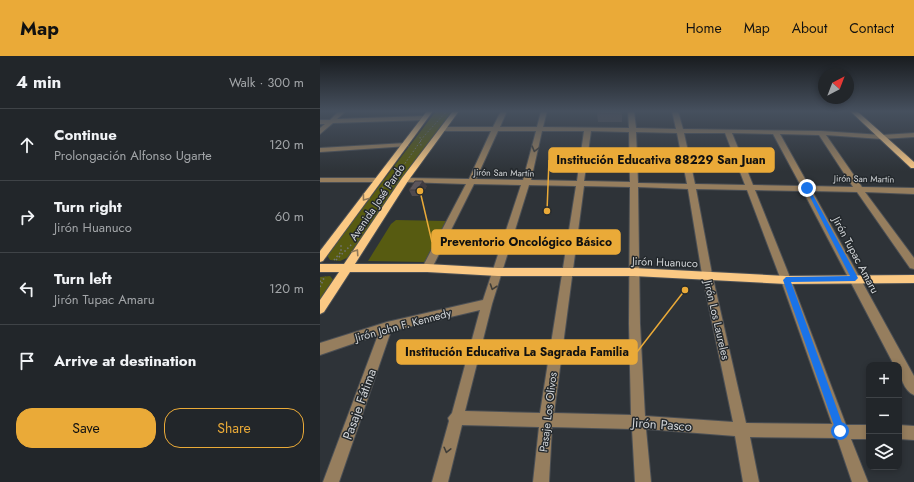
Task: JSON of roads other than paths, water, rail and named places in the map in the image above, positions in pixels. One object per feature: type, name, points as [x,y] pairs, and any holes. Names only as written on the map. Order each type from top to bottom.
[{"type":"main road","name":"Avenida José Pardo","points":[[320,258],[415,131]]},
{"type":"main road","name":"Avenida José Pardo","points":[[320,309],[405,180],[442,131]]},
{"type":"main road","points":[[875,131],[914,166]]},
{"type":"main road","name":"Jirón Huanuco","points":[[326,268],[427,268],[498,272],[634,272],[786,280],[855,278],[914,279]]},
{"type":"street","points":[[427,268],[471,182],[495,131]]},
{"type":"street","points":[[440,482],[455,418],[487,304],[526,183],[540,131]]},
{"type":"street","name":"Pasaje Los Olivos","points":[[541,482],[546,421],[588,131]]},
{"type":"street","points":[[633,131],[635,185],[634,272],[638,422],[643,482]]},
{"type":"street","points":[[654,131],[821,133],[882,137],[914,135]]},
{"type":"street","name":"Jirón Los Laureles","points":[[681,132],[707,275],[742,430],[751,482]]},
{"type":"street","points":[[728,132],[786,280],[840,431],[860,482]]},
{"type":"street","name":"Jirón Tupac Amaru","points":[[776,133],[914,389]]},
{"type":"street","points":[[821,133],[858,188],[914,265]]},
{"type":"street","points":[[904,136],[914,144]]},
{"type":"street","points":[[320,150],[406,145]]},
{"type":"street","points":[[320,180],[379,180]]},
{"type":"street","name":"Jirón San Martín","points":[[405,180],[691,185],[749,188],[858,188],[914,191]]},
{"type":"street","name":"Jirón John F. Kennedy","points":[[320,348],[387,327],[487,304]]},
{"type":"street","name":"Pasaje Fátima","points":[[331,482],[387,327]]},
{"type":"street","name":"Jirón Pasco","points":[[455,418],[638,422],[742,430],[866,432]]},
{"type":"street","points":[[902,432],[914,433]]},
{"type":"place","name":"Preventorio Oncológico Básico","points":[[420,191]]},
{"type":"place","name":"Institución Educativa 88229 San Juan","points":[[547,211]]},
{"type":"place","name":"Institución Educativa La Sagrada Familia","points":[[685,290]]}]
